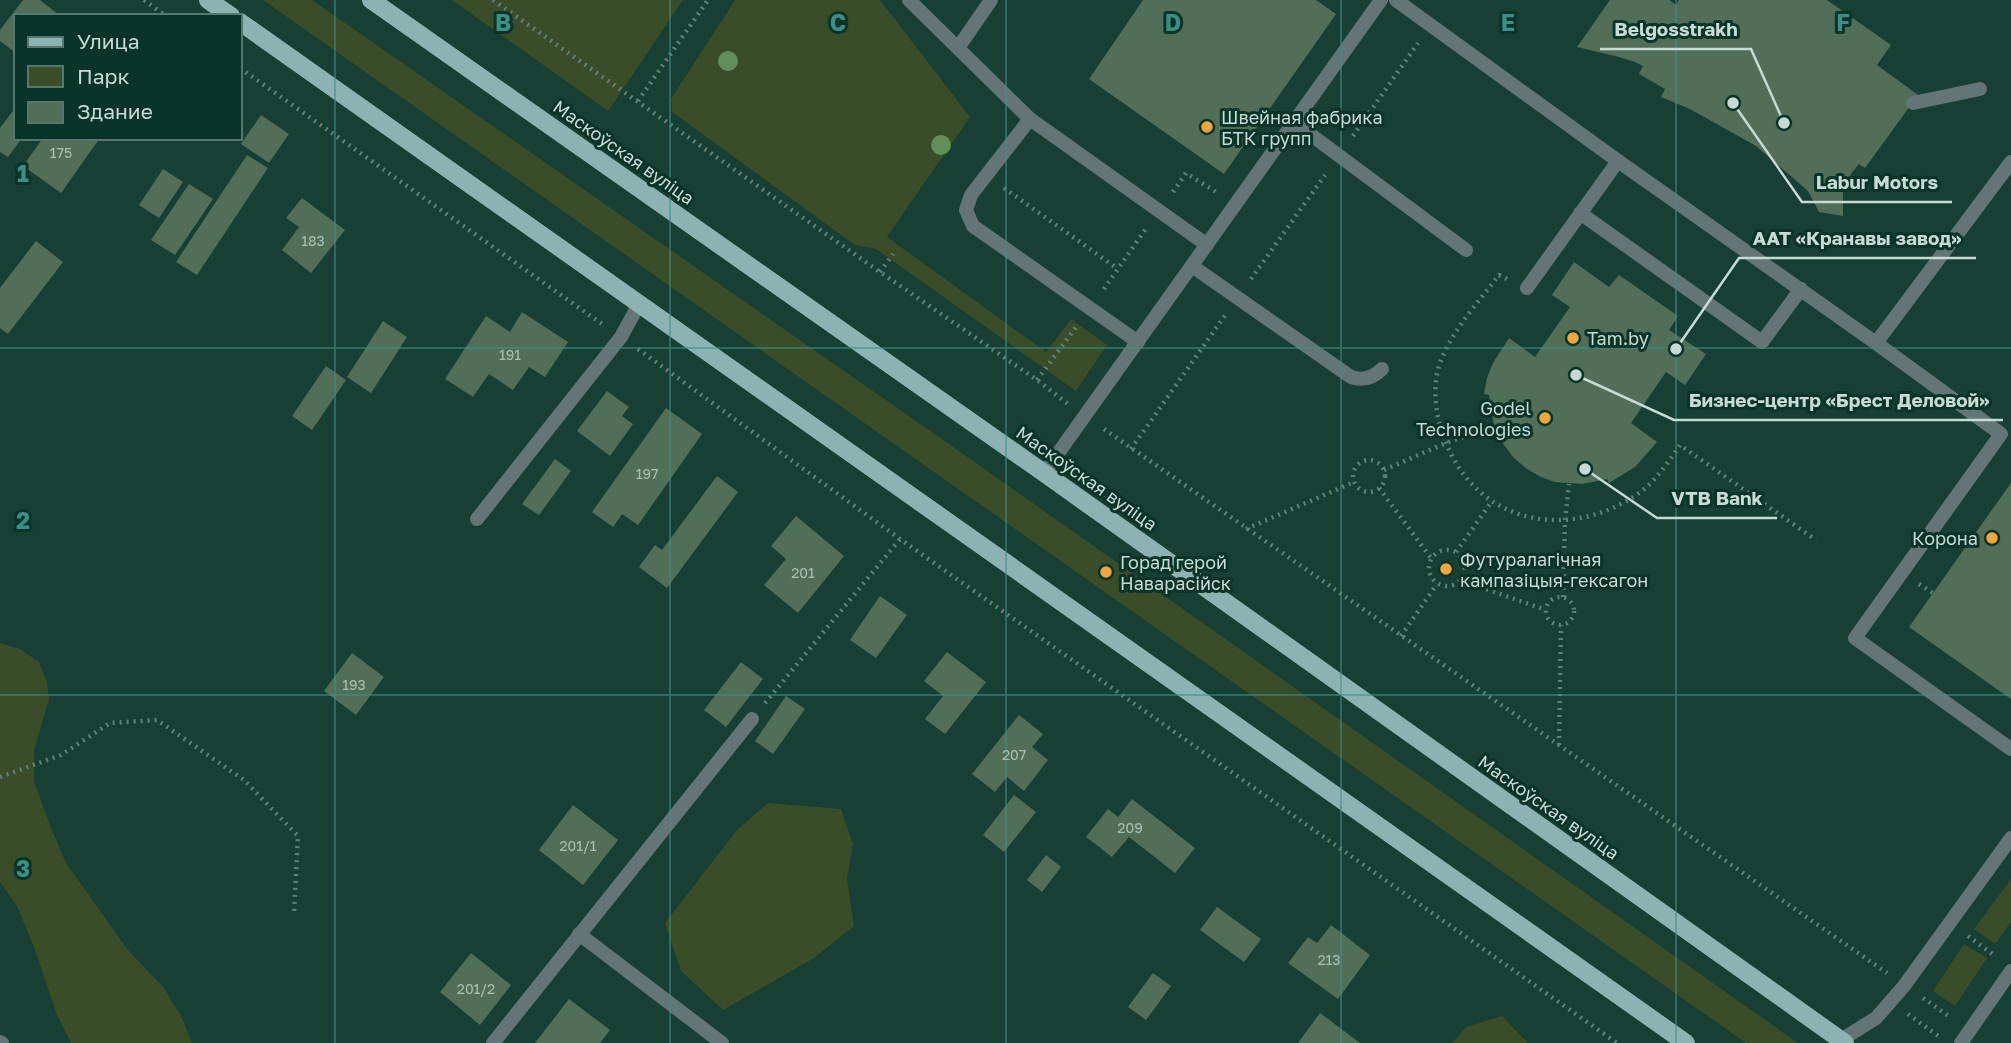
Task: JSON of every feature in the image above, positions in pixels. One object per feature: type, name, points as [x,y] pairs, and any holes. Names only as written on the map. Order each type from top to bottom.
[{"type":"main road","points":[[208,0],[228,14]]},
{"type":"main road","name":"Маскоўская вуліца","points":[[371,0],[1044,473],[1843,1042]]},
{"type":"main road","points":[[242,23],[1686,1043]]},
{"type":"lane","points":[[909,0],[1030,119],[1207,245]]},
{"type":"lane","points":[[958,48],[991,0]]},
{"type":"lane","points":[[1044,473],[1381,0]]},
{"type":"lane","points":[[1395,0],[2001,434],[1855,638],[2011,749]]},
{"type":"lane","points":[[1913,103],[1980,89]]},
{"type":"lane","points":[[1030,119],[968,202],[966,210],[972,226],[1138,342]]},
{"type":"lane","points":[[1295,122],[1466,250]]},
{"type":"lane","points":[[1527,288],[1618,161]]},
{"type":"lane","points":[[1876,343],[2011,162]]},
{"type":"lane","points":[[1580,213],[1762,342],[1801,289]]},
{"type":"lane","points":[[1192,266],[1351,377],[1364,379],[1382,369]]},
{"type":"lane","points":[[477,519],[621,337],[639,304]]},
{"type":"lane","points":[[493,1043],[752,719]]},
{"type":"lane","points":[[1843,1042],[1876,1018],[1908,988],[2011,838]]},
{"type":"lane","points":[[579,934],[722,1043]]},
{"type":"lane","points":[[1965,1037],[2011,971]]},
{"type":"path","points":[[144,0],[163,14]]},
{"type":"path","points":[[493,0],[1037,380],[1131,449],[1956,1021],[1965,1037]]},
{"type":"path","points":[[638,101],[708,0]]},
{"type":"path","points":[[1131,449],[1431,26]]},
{"type":"path","points":[[242,69],[621,337],[900,539],[1617,1043]]},
{"type":"path","points":[[1037,380],[1186,173],[1224,198]]},
{"type":"path","points":[[986,175],[1118,269]]},
{"type":"path","points":[[880,272],[893,254]]},
{"type":"path","points":[[1527,288],[1499,275],[1453,338],[1438,372],[1436,409],[1446,443],[1465,476],[1477,490],[1508,510],[1529,517],[1549,521],[1587,518],[1606,512],[1644,489],[1664,468],[1680,445],[1816,540]]},
{"type":"path","points":[[1384,470],[1494,426]]},
{"type":"path","points":[[1365,460],[1376,462],[1384,470],[1384,480],[1379,488],[1370,492],[1360,490],[1354,482],[1353,471],[1365,460]]},
{"type":"path","points":[[1246,529],[1354,482]]},
{"type":"path","points":[[1563,597],[1569,484]]},
{"type":"path","points":[[1379,488],[1431,558]]},
{"type":"path","points":[[1456,552],[1492,501]]},
{"type":"path","points":[[752,719],[900,539]]},
{"type":"path","points":[[1445,549],[1456,552],[1464,562],[1464,575],[1450,586],[1437,584],[1428,569],[1431,558],[1445,549]]},
{"type":"path","points":[[1460,580],[1546,610]]},
{"type":"path","points":[[1401,636],[1437,584]]},
{"type":"path","points":[[1558,597],[1567,598],[1574,605],[1570,622],[1561,625],[1552,622],[1546,610],[1550,601],[1558,597]]},
{"type":"path","points":[[1559,745],[1561,625]]},
{"type":"path","points":[[0,777],[61,755],[110,723],[157,720],[244,780],[298,836],[294,913]]},
{"type":"path","points":[[1908,988],[1899,1007],[1944,1040],[1956,1021]]},
{"type":"green space","points":[[263,0],[312,0],[959,451],[1798,1043],[1746,1043]]},
{"type":"green space","points":[[452,0],[683,0],[608,111]]},
{"type":"green space","points":[[735,0],[880,0],[970,117],[887,237],[1046,352],[1071,319],[1107,345],[1076,391],[876,249],[855,245],[672,112],[671,99]]},
{"type":"green space","points":[[0,643],[20,649],[39,662],[47,682],[49,699],[34,751],[34,781],[66,863],[128,950],[164,988],[181,1016],[192,1043],[71,1043],[57,1015],[17,906],[0,882]]},
{"type":"green space","points":[[768,803],[841,809],[853,844],[847,879],[854,926],[814,958],[723,1010],[681,971],[665,923],[737,830]]},
{"type":"green space","points":[[2011,879],[2011,922],[1995,944],[1974,929]]},
{"type":"green space","points":[[1964,944],[1987,958],[1955,1006],[1933,991]]},
{"type":"green space","points":[[1502,1016],[1528,1043],[1452,1043],[1466,1027]]},
{"type":"building","points":[[23,0],[40,0],[58,14],[14,14],[14,52],[0,41],[0,30]]},
{"type":"building","name":"Швейная фабрика БТК групп","points":[[1143,0],[1316,0],[1336,14],[1224,174],[1089,79]]},
{"type":"building","points":[[1610,0],[1669,0],[1676,5],[1679,0],[1827,0],[1891,45],[1877,65],[1918,95],[1865,168],[1859,164],[1851,174],[1843,193],[1843,216],[1819,212],[1808,191],[1756,146],[1690,109],[1661,97],[1665,89],[1639,74],[1643,66],[1577,47]]},
{"type":"building","points":[[14,110],[14,140],[21,140],[8,157],[0,152],[0,128]]},
{"type":"building","points":[[261,115],[289,134],[269,163],[241,144]]},
{"type":"building","points":[[42,140],[99,140],[61,193],[23,166]]},
{"type":"building","points":[[247,155],[268,168],[197,275],[176,262]]},
{"type":"building","points":[[163,169],[183,182],[159,218],[139,205]]},
{"type":"building","points":[[189,184],[213,199],[175,255],[151,240]]},
{"type":"building","points":[[302,198],[345,230],[311,273],[282,250],[299,227],[286,218]]},
{"type":"building","points":[[36,241],[63,262],[8,334],[0,328],[0,288]]},
{"type":"building","points":[[1574,262],[1609,287],[1619,275],[1678,316],[1669,330],[1706,354],[1685,385],[1666,372],[1631,423],[1657,442],[1635,467],[1609,483],[1607,479],[1582,484],[1555,482],[1527,469],[1501,441],[1494,426],[1489,395],[1484,394],[1493,363],[1509,338],[1535,357],[1570,307],[1552,295]]},
{"type":"building","points":[[522,312],[568,342],[545,377],[529,367],[513,390],[489,374],[473,397],[445,379],[486,316],[510,332]]},
{"type":"building","points":[[383,321],[407,337],[371,393],[347,377]]},
{"type":"building","points":[[326,366],[346,380],[312,430],[292,416]]},
{"type":"building","points":[[607,391],[629,407],[622,416],[633,424],[610,456],[577,431]]},
{"type":"building","points":[[666,408],[702,434],[638,525],[622,514],[613,527],[592,512]]},
{"type":"building","points":[[555,459],[571,471],[539,515],[522,504]]},
{"type":"building","points":[[717,476],[738,492],[667,588],[639,567],[655,545],[662,550]]},
{"type":"building","name":"Корона","points":[[2011,483],[2011,699],[1909,627]]},
{"type":"building","points":[[796,516],[844,556],[798,613],[764,585],[786,559],[771,546]]},
{"type":"building","points":[[880,596],[907,615],[876,658],[850,640]]},
{"type":"building","points":[[947,652],[986,682],[945,734],[925,719],[943,696],[924,681]]},
{"type":"building","points":[[352,653],[384,677],[356,715],[324,691]]},
{"type":"building","points":[[741,662],[763,679],[726,727],[704,710]]},
{"type":"building","points":[[786,696],[805,709],[773,754],[755,741]]},
{"type":"building","points":[[1019,715],[1043,734],[1032,747],[1048,760],[1024,791],[1007,777],[995,792],[972,774]]},
{"type":"building","points":[[1014,795],[1036,812],[1004,852],[983,835]]},
{"type":"building","points":[[1132,799],[1195,848],[1175,873],[1129,837],[1112,857],[1086,837],[1108,809],[1118,817]]},
{"type":"building","points":[[573,805],[618,840],[583,885],[539,850]]},
{"type":"building","points":[[1046,855],[1061,867],[1042,892],[1027,880]]},
{"type":"building","points":[[1217,907],[1261,939],[1244,962],[1200,930]]},
{"type":"building","points":[[1331,925],[1370,955],[1338,999],[1288,963],[1308,937],[1317,943]]},
{"type":"building","points":[[471,953],[511,985],[480,1025],[440,992]]},
{"type":"building","points":[[1153,973],[1171,986],[1146,1020],[1128,1007]]},
{"type":"building","points":[[569,999],[610,1030],[600,1043],[535,1043]]},
{"type":"building","points":[[1320,1013],[1360,1043],[1298,1043]]},
{"type":"place","name":"Labur Motors","points":[[1733,103]]},
{"type":"place","name":"Belgosstrakh","points":[[1784,123]]},
{"type":"place","name":"Швейная фабрика БТК групп","points":[[1207,127]]},
{"type":"place","name":"Tam.by","points":[[1573,338]]},
{"type":"place","name":"ААТ «Кранавы завод»","points":[[1676,349]]},
{"type":"place","name":"Бизнес-центр «Брест Деловой»","points":[[1576,375]]},
{"type":"place","name":"Godel Technologies","points":[[1545,418]]},
{"type":"place","name":"VTB Bank","points":[[1585,469]]},
{"type":"place","name":"Корона","points":[[1992,538]]},
{"type":"place","name":"Футуралагічная кампазіцыя-гексагон","points":[[1446,569]]},
{"type":"place","name":"Горад герой Наварасійск","points":[[1106,572]]}]
